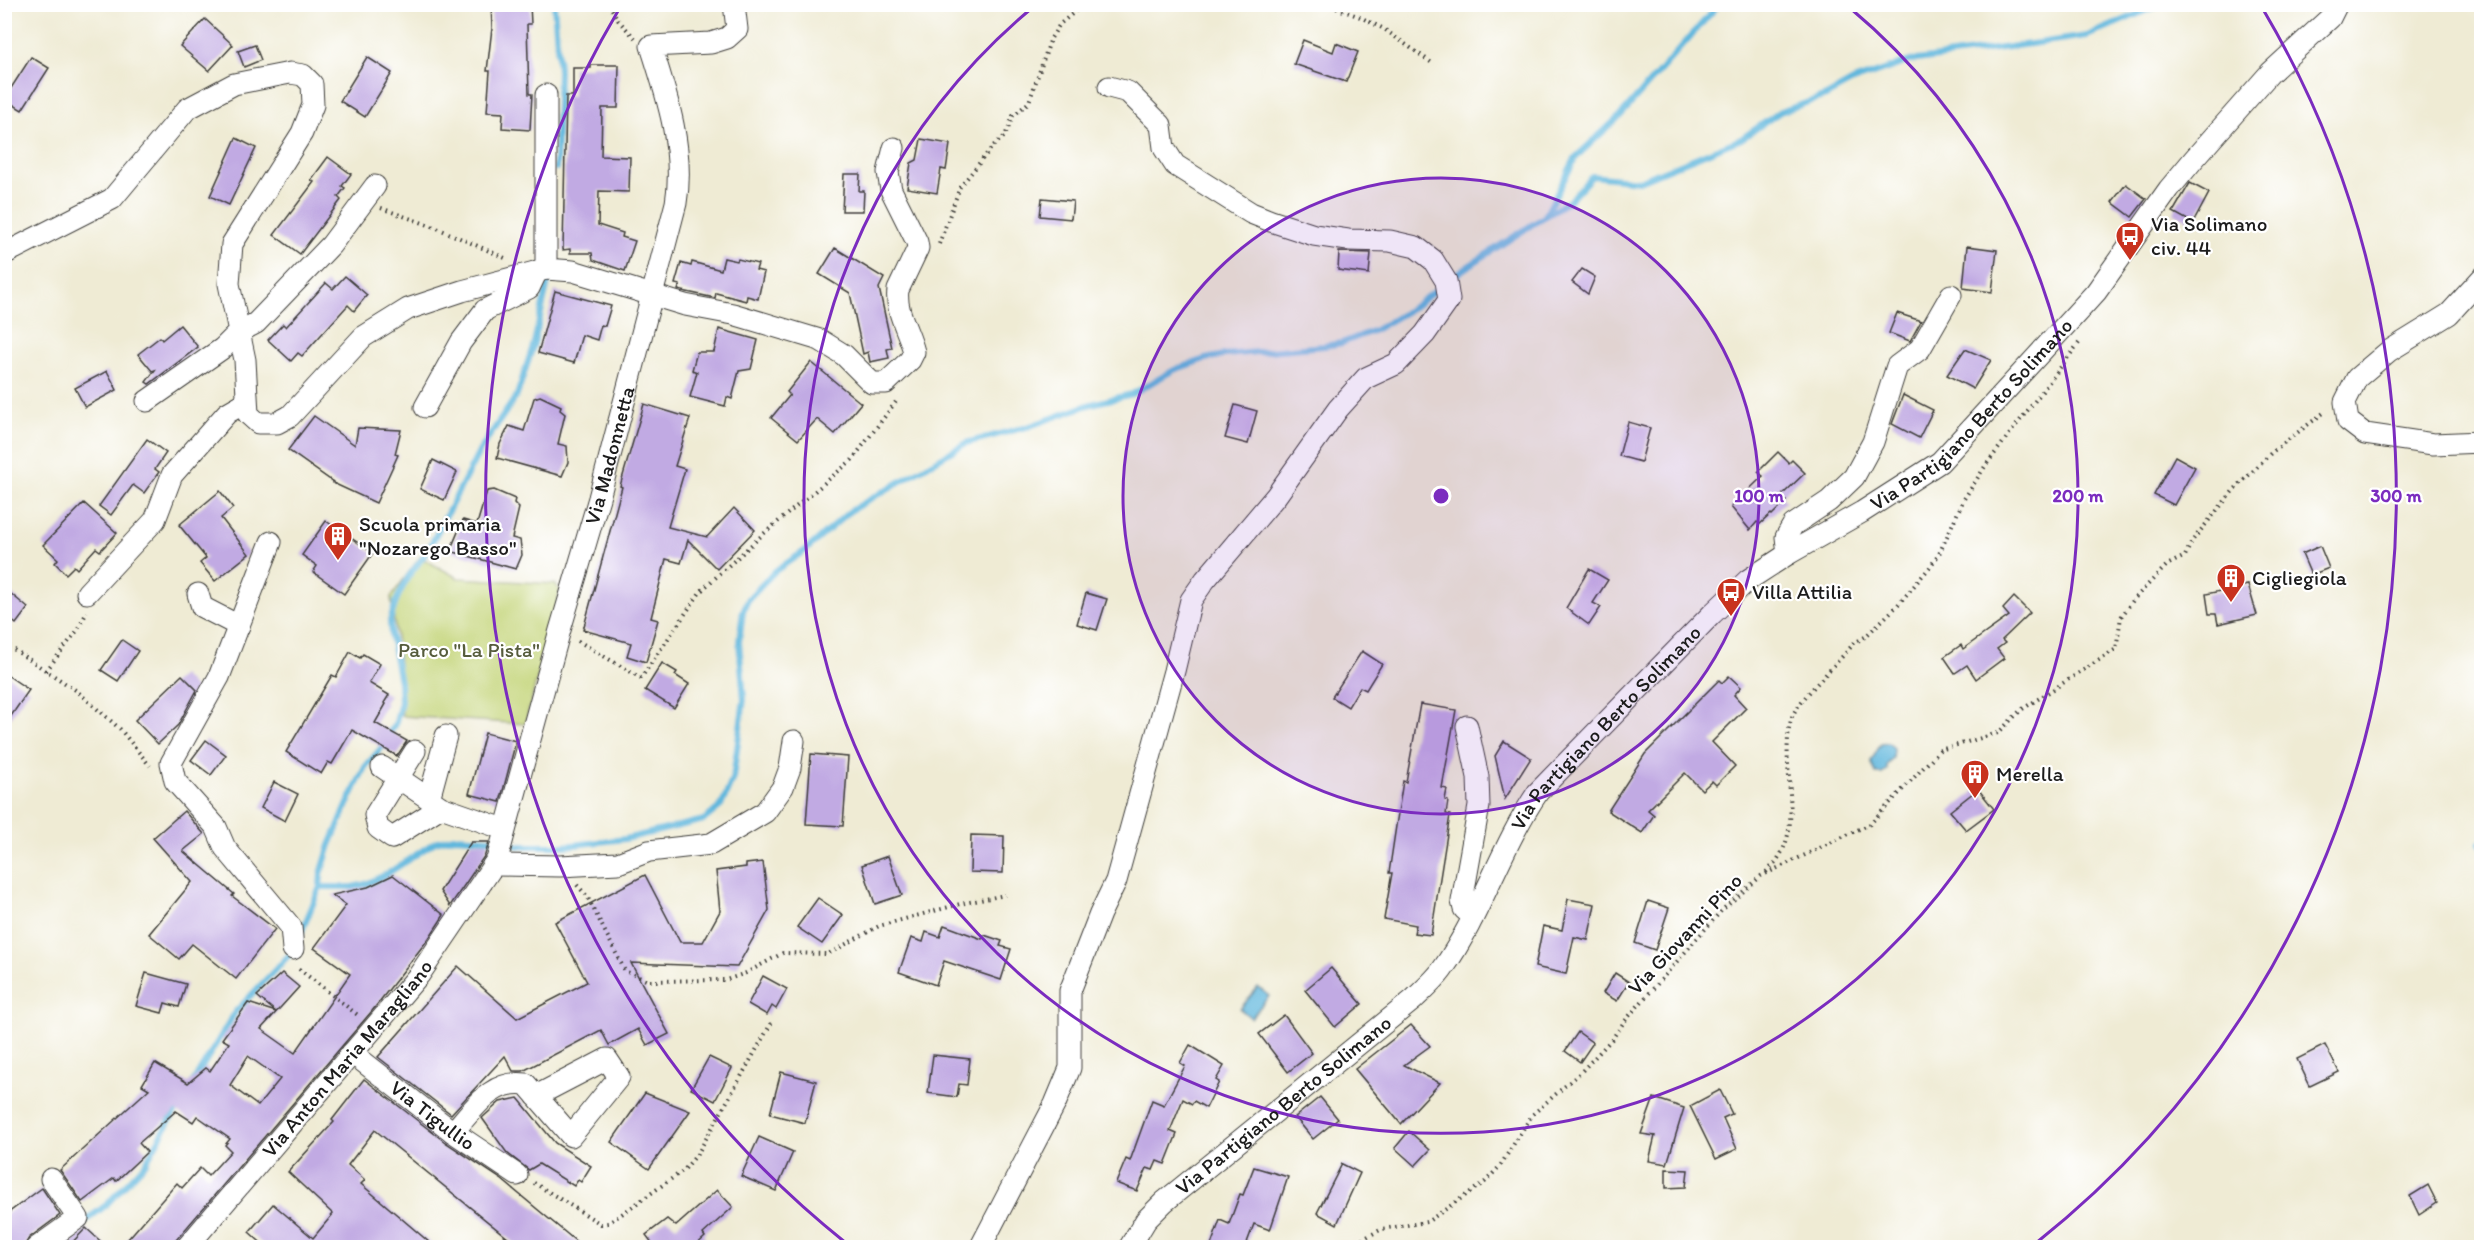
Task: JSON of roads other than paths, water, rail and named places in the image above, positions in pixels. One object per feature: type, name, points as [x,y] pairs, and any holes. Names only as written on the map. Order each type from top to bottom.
[{"type":"street","name":"Via Madonnetta","points":[[495,863],[599,498],[680,182],[679,162],[662,80],[651,46],[711,43],[727,39],[737,29],[738,18],[734,4]]},
{"type":"street","name":"Via Partigiano Berto Solimano","points":[[1129,1248],[1146,1220],[1164,1202],[1413,1000],[1441,972],[1473,917],[1519,820],[1538,792],[1712,614],[1748,580],[1940,462],[2096,292],[2169,189],[2194,159],[2270,73],[2330,18],[2337,4]]},
{"type":"street","points":[[4,254],[112,199],[187,109],[234,84],[290,73],[303,75],[312,84],[313,105],[302,133],[232,244],[229,284],[245,360],[246,402],[248,414],[258,423],[277,423],[290,416],[363,337],[408,309],[462,291],[541,270],[573,271],[685,305],[733,314],[820,340],[844,355],[872,383],[886,383],[910,360],[914,352],[899,310],[897,297],[898,290],[918,248],[891,189],[888,172],[894,148]]},
{"type":"street","points":[[980,1248],[1055,1104],[1070,1068],[1070,991],[1116,880],[1174,671],[1191,600],[1212,571],[1276,496],[1338,409],[1366,378],[1396,364],[1425,334],[1449,300],[1446,281],[1433,260],[1416,247],[1390,241],[1348,240],[1314,235],[1251,213],[1175,165],[1164,148],[1161,124],[1128,92],[1109,87]]},
{"type":"street","points":[[425,407],[461,342],[485,310],[530,288],[541,270],[546,94]]},
{"type":"street","points":[[147,401],[223,348],[239,332],[256,323],[331,245],[369,194]]},
{"type":"street","points":[[2481,278],[2450,314],[2389,351],[2357,378],[2345,402],[2348,421],[2365,434],[2433,444],[2481,442]]},
{"type":"street","points":[[1788,554],[1786,537],[1793,525],[1828,501],[1854,477],[1873,442],[1897,366],[1920,349],[1951,295]]},
{"type":"street","points":[[92,588],[155,520],[172,475],[227,413],[246,402]]},
{"type":"street","points":[[271,542],[219,677],[171,763],[175,782],[216,827],[225,848],[291,927],[294,958]]},
{"type":"street","points":[[198,594],[202,607],[239,626]]},
{"type":"street","points":[[1467,726],[1478,777],[1479,806],[1462,901],[1464,909],[1473,917]]},
{"type":"street","points":[[415,751],[390,772],[375,815],[378,828],[392,838],[435,803],[446,736]]},
{"type":"street","points":[[495,863],[560,866],[618,863],[649,851],[711,844],[765,812],[783,787],[790,768],[794,741]]},
{"type":"street","points":[[390,772],[435,803],[504,829]]},
{"type":"street","name":"Via Anton Maria Maragliano","points":[[187,1247],[419,975],[495,863]]},
{"type":"street","name":"Via Tigullio","points":[[352,1053],[453,1132],[517,1175]]},
{"type":"street","points":[[453,1132],[492,1089],[516,1083],[526,1084],[536,1096]]},
{"type":"street","points":[[44,1245],[78,1218],[51,1179]]},
{"type":"water","points":[[1888,743],[1894,748],[1893,758],[1887,765],[1887,770],[1882,774],[1876,774],[1871,761],[1881,744]]},
{"type":"water","points":[[1258,987],[1269,996],[1251,1018],[1240,1009]]},
{"type":"waterway","points":[[554,4],[559,71],[556,168]]},
{"type":"waterway","points":[[1545,216],[1576,157],[1622,114],[1719,4]]},
{"type":"waterway","points":[[320,887],[352,887],[366,884],[387,874],[435,842],[454,837],[490,839],[519,846],[564,846],[625,839],[704,820],[721,806],[733,778],[744,699],[739,642],[743,611],[749,598],[775,571],[806,550],[850,511],[966,443],[1030,426],[1088,405],[1132,394],[1174,370],[1205,359],[1342,343],[1375,330],[1411,309],[1461,271],[1570,200],[1592,176],[1639,181],[1741,139],[1780,112],[1826,96],[1853,81],[1910,61],[2087,36],[2161,4]]},
{"type":"waterway","points":[[299,938],[320,887],[321,874],[330,845],[349,801],[365,767],[382,747],[396,722],[401,702],[400,682],[390,621],[397,599],[408,577],[427,552],[480,450],[517,395],[534,343],[550,274]]},
{"type":"waterway","points":[[193,1082],[236,1011],[292,952]]},
{"type":"waterway","points":[[84,1222],[105,1206],[145,1164],[178,1106]]},
{"type":"place","name":"Via Solimano civ. 44","points":[[2130,262]]},
{"type":"place","name":"Scuola primaria \"Nozarego Basso\"","points":[[338,562]]},
{"type":"place","name":"Cigliegiola","points":[[2231,604]]},
{"type":"place","name":"Villa Attilia","points":[[1731,618]]},
{"type":"place","name":"Merella","points":[[1975,800]]},
{"type":"park label","name":"Parco \"La Pista\"","points":[[469,650]]}]
